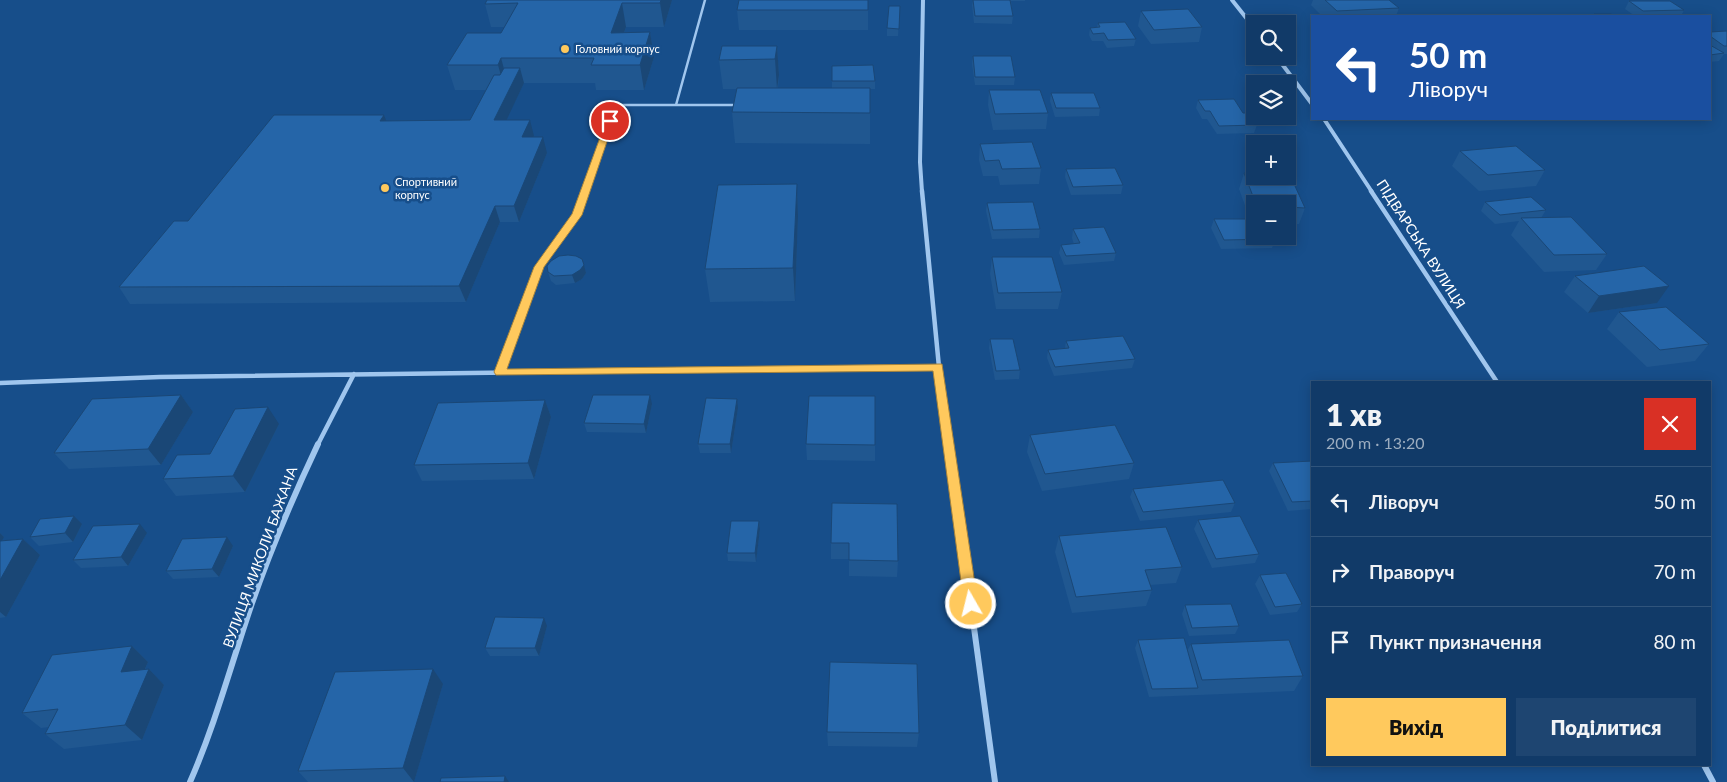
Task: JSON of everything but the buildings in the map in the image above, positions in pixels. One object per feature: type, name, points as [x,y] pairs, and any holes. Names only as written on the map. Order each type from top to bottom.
[{"type":"street","points":[[924,0],[920,162],[922,198],[938,367],[995,782]]},
{"type":"street","points":[[1232,0],[1246,18]]},
{"type":"street","points":[[1283,65],[1311,103]]},
{"type":"street","name":"ПІДВАРСЬКА ВУЛИЦЯ","points":[[1325,120],[1496,381]]},
{"type":"street","points":[[0,383],[160,377],[938,367]]},
{"type":"street","name":"ВУЛИЦЯ МИКОЛИ БАЖАНА","points":[[190,782],[206,746],[252,604],[294,496],[318,442],[354,374]]},
{"type":"street","points":[[1705,766],[1713,782]]},
{"type":"lane","points":[[676,105],[704,0]]},
{"type":"lane","points":[[500,372],[539,267],[577,215],[615,105],[745,105]]},
{"type":"place","name":"Головний корпус","points":[[565,49]]},
{"type":"place","name":"Спортивний корпус","points":[[385,188]]},
{"type":"route","points":[[610,121],[577,215],[539,267],[500,372],[938,367],[971,604]]}]
